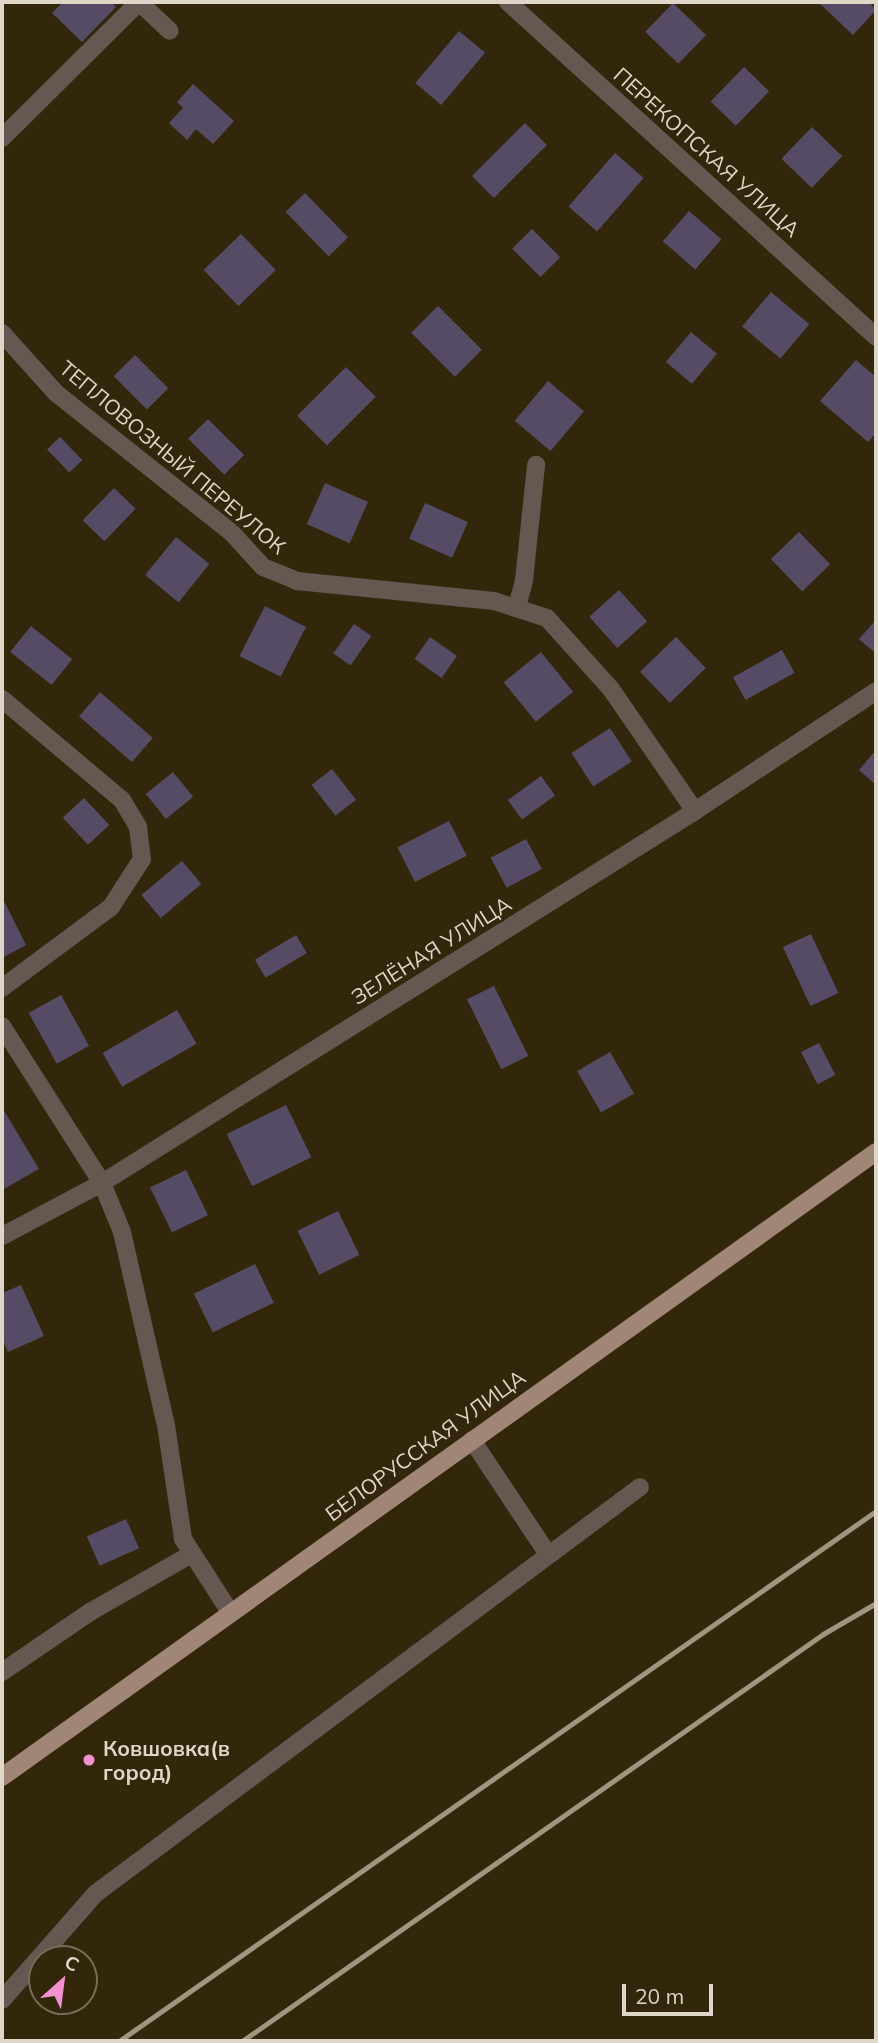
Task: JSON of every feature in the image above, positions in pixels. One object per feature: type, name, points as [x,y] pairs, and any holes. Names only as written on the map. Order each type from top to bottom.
[{"type":"main road","name":"БЕЛОРУССКАЯ УЛИЦА","points":[[3,1774],[876,1152]]},
{"type":"street","points":[[2,138],[139,2],[170,31]]},
{"type":"street","name":"ПЕРЕКОПСКАЯ УЛИЦА","points":[[508,2],[876,337]]},
{"type":"street","name":"ТЕПЛОВОЗНЫЙ ПЕРЕУЛОК","points":[[2,333],[56,393],[233,534],[263,567],[297,581],[517,607],[547,618],[611,689],[695,811]]},
{"type":"street","points":[[517,607],[524,580],[536,465]]},
{"type":"street","name":"ЗЕЛЁНАЯ УЛИЦА","points":[[2,1236],[102,1183],[695,811],[876,691]]},
{"type":"street","points":[[2,699],[122,800],[138,827],[142,859],[111,907],[2,988]]},
{"type":"street","points":[[2,1026],[102,1183],[122,1232],[166,1425],[183,1539],[190,1555],[230,1612]]},
{"type":"street","points":[[472,1440],[547,1553]]},
{"type":"street","points":[[2,2000],[95,1894],[640,1486]]},
{"type":"street","points":[[2,1672],[90,1612],[190,1555]]},
{"type":"building","points":[[63,2],[111,2],[116,7],[82,42],[52,13]]},
{"type":"building","points":[[818,2],[869,2],[876,10],[853,35]]},
{"type":"building","points":[[673,3],[706,35],[678,64],[645,32]]},
{"type":"building","points":[[459,31],[485,53],[441,105],[415,83]]},
{"type":"building","points":[[744,67],[769,91],[736,126],[711,102]]},
{"type":"building","points":[[193,84],[234,121],[213,144],[196,129],[187,140],[169,123],[183,108],[177,102]]},
{"type":"building","points":[[525,123],[547,145],[494,198],[472,176]]},
{"type":"building","points":[[812,127],[842,156],[812,188],[781,159]]},
{"type":"building","points":[[615,153],[644,178],[597,232],[568,207]]},
{"type":"building","points":[[305,193],[348,238],[329,256],[286,212]]},
{"type":"building","points":[[689,211],[721,239],[695,269],[663,241]]},
{"type":"building","points":[[532,229],[560,257],[540,277],[512,249]]},
{"type":"building","points":[[241,234],[276,270],[238,306],[204,270]]},
{"type":"building","points":[[771,292],[809,324],[780,359],[742,326]]},
{"type":"building","points":[[438,306],[482,350],[455,377],[411,333]]},
{"type":"building","points":[[691,332],[717,354],[692,384],[666,362]]},
{"type":"building","points":[[135,355],[168,388],[147,409],[114,376]]},
{"type":"building","points":[[856,360],[876,377],[876,433],[868,442],[820,401]]},
{"type":"building","points":[[346,367],[376,397],[327,445],[297,416]]},
{"type":"building","points":[[548,381],[584,411],[551,451],[515,421]]},
{"type":"building","points":[[208,419],[244,455],[224,475],[188,439]]},
{"type":"building","points":[[60,437],[82,460],[69,473],[47,450]]},
{"type":"building","points":[[325,483],[368,502],[350,543],[307,524]]},
{"type":"building","points":[[114,488],[136,509],[104,541],[83,520]]},
{"type":"building","points":[[425,503],[468,522],[452,558],[409,539]]},
{"type":"building","points":[[799,532],[830,564],[802,591],[771,559]]},
{"type":"building","points":[[176,537],[209,564],[179,602],[145,575]]},
{"type":"building","points":[[619,590],[647,621],[617,648],[589,617]]},
{"type":"building","points":[[265,606],[306,627],[281,677],[240,656]]},
{"type":"building","points":[[876,620],[876,654],[859,639]]},
{"type":"building","points":[[354,624],[371,636],[351,666],[333,653]]},
{"type":"building","points":[[31,626],[72,659],[51,685],[10,652]]},
{"type":"building","points":[[430,637],[457,656],[442,678],[415,659]]},
{"type":"building","points":[[676,637],[706,668],[670,703],[640,672]]},
{"type":"building","points":[[782,650],[795,673],[746,700],[733,677]]},
{"type":"building","points":[[541,652],[573,692],[536,722],[504,682]]},
{"type":"building","points":[[100,692],[153,738],[132,762],[79,716]]},
{"type":"building","points":[[610,728],[632,762],[593,787],[571,753]]},
{"type":"building","points":[[876,750],[876,785],[859,770]]},
{"type":"building","points":[[332,769],[356,800],[336,816],[312,785]]},
{"type":"building","points":[[173,772],[193,797],[166,819],[146,794]]},
{"type":"building","points":[[541,776],[555,795],[522,820],[508,800]]},
{"type":"building","points":[[84,798],[109,825],[88,845],[63,818]]},
{"type":"building","points":[[449,821],[467,856],[415,882],[397,847]]},
{"type":"building","points":[[526,839],[542,869],[507,888],[491,858]]},
{"type":"building","points":[[182,861],[201,884],[161,918],[141,895]]},
{"type":"building","points":[[2,897],[26,945],[2,958]]},
{"type":"building","points":[[811,934],[838,993],[810,1006],[783,947]]},
{"type":"building","points":[[296,935],[307,953],[266,978],[255,960]]},
{"type":"building","points":[[494,986],[528,1056],[501,1069],[467,999]]},
{"type":"building","points":[[61,995],[89,1046],[57,1064],[29,1013]]},
{"type":"building","points":[[177,1010],[196,1044],[122,1087],[103,1053]]},
{"type":"building","points":[[819,1043],[835,1075],[818,1084],[801,1052]]},
{"type":"building","points":[[610,1052],[634,1094],[601,1113],[577,1071]]},
{"type":"building","points":[[286,1105],[311,1157],[252,1186],[227,1134]]},
{"type":"building","points":[[2,1110],[39,1169],[2,1190]]},
{"type":"building","points":[[186,1170],[208,1215],[172,1232],[150,1188]]},
{"type":"building","points":[[338,1211],[359,1255],[319,1275],[298,1231]]},
{"type":"building","points":[[255,1264],[274,1303],[213,1332],[194,1294]]},
{"type":"building","points":[[21,1285],[44,1336],[8,1352],[2,1339],[2,1293]]},
{"type":"building","points":[[126,1519],[139,1548],[100,1566],[87,1536]]},
{"type":"railway","points":[[119,2041],[876,1511]]},
{"type":"railway","points":[[242,2041],[823,1634],[876,1603]]},
{"type":"place","name":"Ковшовка(в город)","points":[[89,1760]]}]
